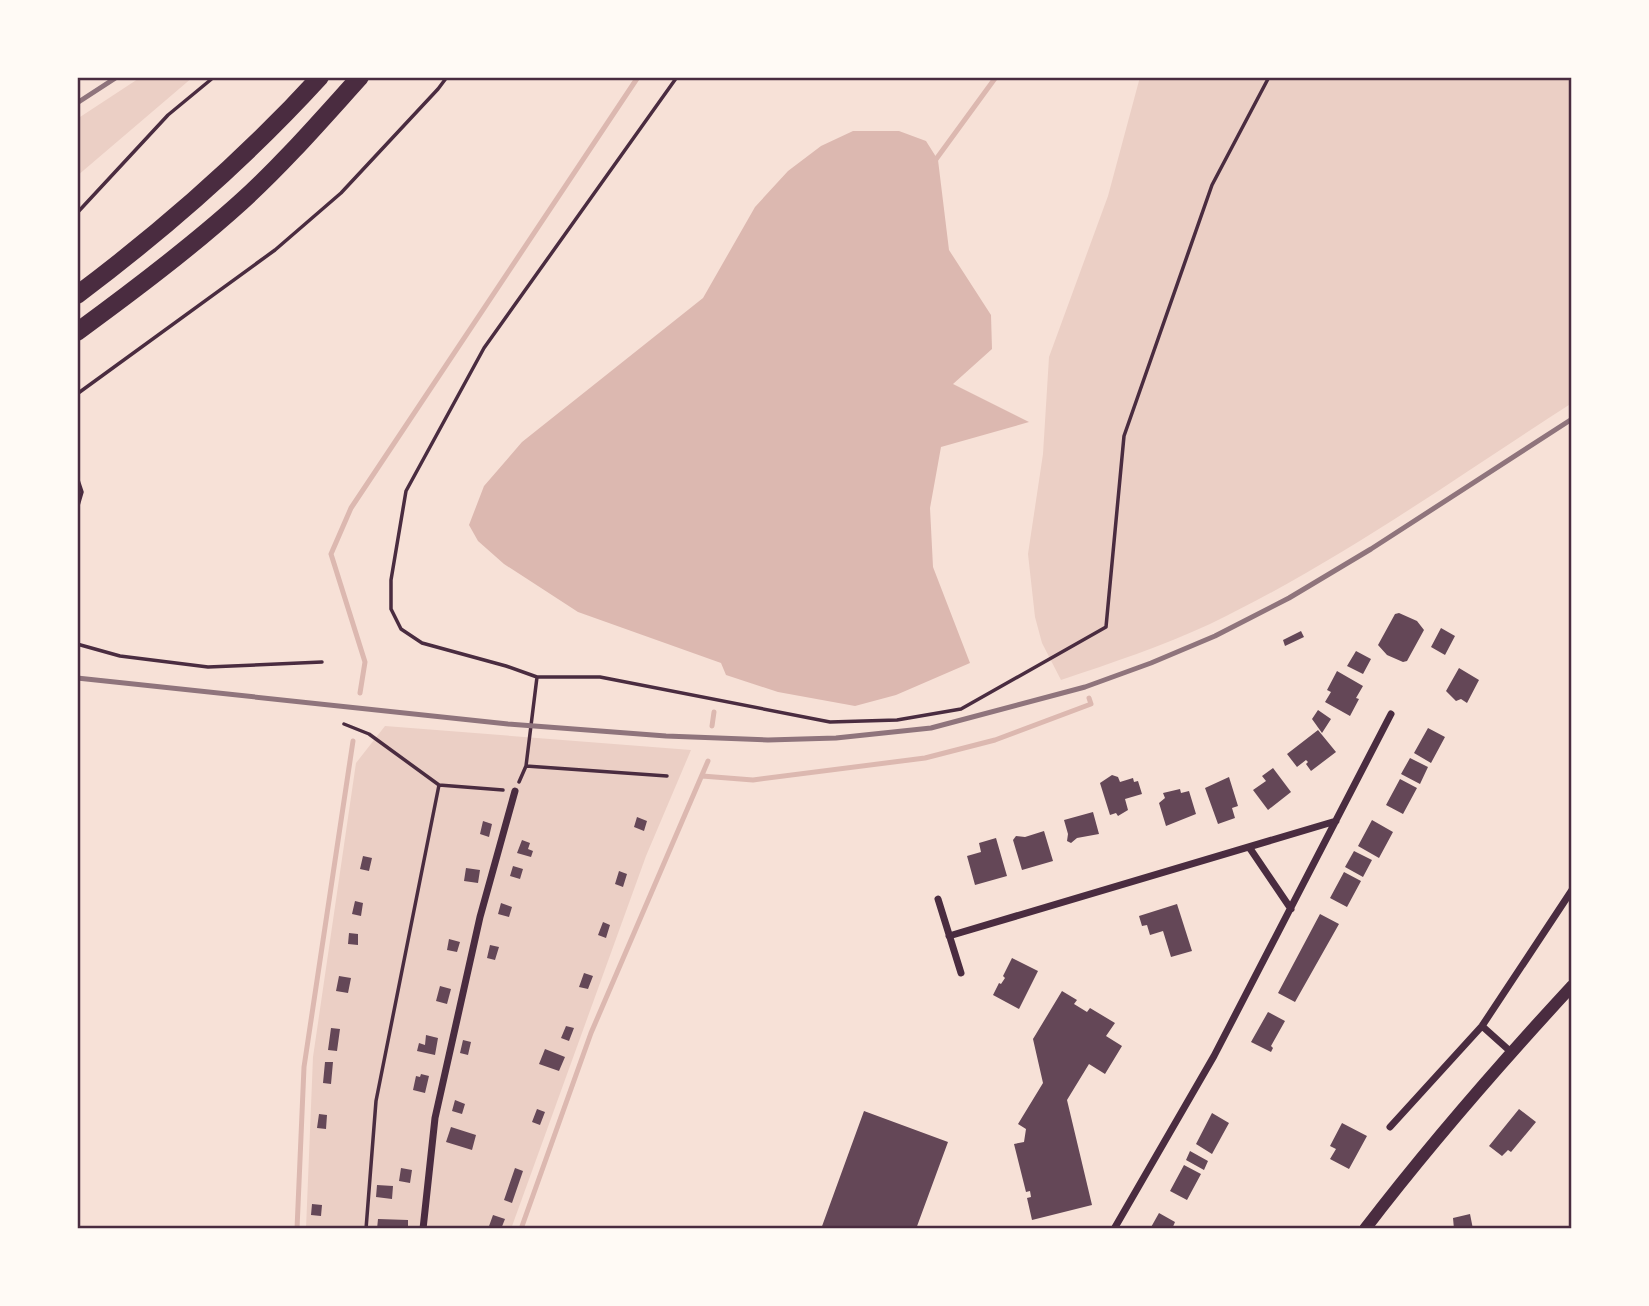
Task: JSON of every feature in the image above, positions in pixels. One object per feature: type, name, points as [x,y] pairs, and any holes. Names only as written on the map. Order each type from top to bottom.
[{"type":"highway","points":[[77,295],[142,246],[216,183],[281,120],[320,77]]},
{"type":"highway","points":[[77,332],[164,267],[242,201],[305,138],[360,77]]},
{"type":"street","points":[[1114,1229],[1214,1056],[1391,714]]},
{"type":"street","points":[[423,1229],[435,1118],[480,917],[515,790]]},
{"type":"street","points":[[949,936],[1336,821]]},
{"type":"street","points":[[1249,847],[1291,908]]},
{"type":"street","points":[[1390,1127],[1482,1026],[1572,890]]},
{"type":"street","points":[[937,899],[961,973]]},
{"type":"street","points":[[1365,1229],[1420,1156],[1572,986]]},
{"type":"street","points":[[1482,1026],[1511,1052]]},
{"type":"path","points":[[77,213],[169,115],[214,77]]},
{"type":"path","points":[[77,394],[284,242],[341,192],[447,77]]},
{"type":"path","points":[[677,77],[484,348],[406,491],[391,580],[391,609],[401,629],[422,643],[537,677],[600,677],[830,722],[897,720],[961,709],[1106,627],[1124,436],[1212,185],[1269,77]]},
{"type":"path","points":[[77,477],[82,492],[77,509]]},
{"type":"path","points":[[77,644],[120,656],[208,667],[322,662]]},
{"type":"path","points":[[344,724],[369,734],[439,785],[515,790],[526,766],[537,677]]},
{"type":"path","points":[[526,766],[667,776]]},
{"type":"path","points":[[366,1229],[376,1101],[439,785]]},
{"type":"shaded area","points":[[141,77],[193,77],[77,176],[77,119]]},
{"type":"shaded area","points":[[1140,77],[1572,77],[1572,403],[1394,519],[1257,600],[1174,640],[1061,680],[1042,643],[1035,617],[1028,554],[1043,454],[1049,357],[1108,196]]},
{"type":"shaded area","points":[[853,131],[899,131],[926,141],[938,160],[949,250],[991,315],[992,349],[953,384],[1029,422],[941,447],[930,508],[933,567],[970,663],[896,695],[855,706],[778,692],[726,675],[721,663],[578,612],[504,564],[478,541],[469,525],[484,486],[522,442],[703,298],[755,207],[788,171],[821,146]]},
{"type":"shaded area","points":[[385,726],[691,750],[646,856],[511,1229],[306,1229],[313,1057],[356,763]]},
{"type":"building","points":[[1399,613],[1417,621],[1424,630],[1407,661],[1403,662],[1387,655],[1378,645],[1395,614]]},
{"type":"building","points":[[1441,628],[1455,636],[1445,655],[1431,647]]},
{"type":"building","points":[[1301,631],[1304,637],[1285,646],[1283,640]]},
{"type":"building","points":[[1356,651],[1371,659],[1363,674],[1347,666]]},
{"type":"building","points":[[1459,668],[1479,680],[1467,703],[1461,699],[1456,701],[1446,691]]},
{"type":"building","points":[[1337,671],[1363,686],[1350,716],[1325,702],[1331,692],[1327,690]]},
{"type":"building","points":[[1318,710],[1331,719],[1322,733],[1312,719]]},
{"type":"building","points":[[1428,728],[1445,737],[1431,763],[1414,753]]},
{"type":"building","points":[[1318,730],[1336,752],[1311,771],[1306,760],[1297,767],[1287,754]]},
{"type":"building","points":[[1410,758],[1428,767],[1420,784],[1401,774]]},
{"type":"building","points":[[1273,768],[1291,792],[1268,810],[1253,790],[1266,781],[1262,776]]},
{"type":"building","points":[[1112,775],[1118,777],[1120,782],[1133,778],[1134,782],[1138,781],[1142,794],[1125,799],[1128,810],[1118,816],[1116,813],[1110,815],[1100,783]]},
{"type":"building","points":[[1229,777],[1238,806],[1232,808],[1235,818],[1218,824],[1205,788]]},
{"type":"building","points":[[1400,779],[1417,788],[1403,814],[1386,805]]},
{"type":"building","points":[[1180,789],[1181,793],[1189,791],[1196,814],[1166,826],[1159,803],[1165,798],[1163,793]]},
{"type":"building","points":[[1093,812],[1099,834],[1077,838],[1071,843],[1067,841],[1064,820]]},
{"type":"building","points":[[637,817],[647,821],[644,831],[634,827]]},
{"type":"building","points":[[1372,820],[1393,832],[1379,858],[1358,846]]},
{"type":"building","points":[[483,821],[492,824],[489,837],[480,834]]},
{"type":"building","points":[[1044,831],[1053,861],[1022,870],[1013,840],[1016,836],[1025,837]]},
{"type":"building","points":[[996,838],[1007,876],[975,885],[967,856],[981,852],[979,843]]},
{"type":"building","points":[[522,840],[530,843],[528,849],[533,851],[531,857],[517,853]]},
{"type":"building","points":[[1354,851],[1372,860],[1363,877],[1345,867]]},
{"type":"building","points":[[363,856],[372,858],[369,871],[360,869]]},
{"type":"building","points":[[513,866],[523,869],[520,879],[510,876]]},
{"type":"building","points":[[466,868],[480,870],[478,883],[464,881]]},
{"type":"building","points":[[619,871],[627,874],[623,887],[615,884]]},
{"type":"building","points":[[1344,872],[1361,881],[1347,907],[1330,898]]},
{"type":"building","points":[[355,901],[363,903],[361,916],[352,914]]},
{"type":"building","points":[[501,903],[512,907],[509,917],[498,914]]},
{"type":"building","points":[[1177,904],[1192,951],[1171,957],[1163,931],[1150,935],[1147,925],[1142,926],[1139,916]]},
{"type":"building","points":[[1320,914],[1339,924],[1295,1002],[1278,993]]},
{"type":"building","points":[[603,922],[610,925],[606,938],[598,935]]},
{"type":"building","points":[[349,933],[358,934],[358,945],[348,944]]},
{"type":"building","points":[[449,939],[460,942],[457,952],[447,950]]},
{"type":"building","points":[[490,945],[499,947],[495,960],[487,958]]},
{"type":"building","points":[[1012,958],[1038,971],[1019,1009],[993,995],[1005,978],[1003,976]]},
{"type":"building","points":[[584,973],[593,976],[588,989],[579,987]]},
{"type":"building","points":[[339,976],[351,978],[348,993],[336,991]]},
{"type":"building","points":[[440,986],[451,989],[447,1004],[436,1001]]},
{"type":"building","points":[[1062,991],[1077,1000],[1074,1004],[1087,1012],[1090,1008],[1115,1023],[1106,1036],[1122,1046],[1105,1074],[1089,1064],[1067,1100],[1092,1205],[1032,1220],[1027,1198],[1031,1197],[1030,1191],[1026,1192],[1014,1144],[1024,1142],[1026,1129],[1018,1124],[1043,1083],[1033,1039]]},
{"type":"building","points":[[1268,1012],[1285,1021],[1271,1046],[1271,1052],[1251,1042]]},
{"type":"building","points":[[566,1026],[574,1028],[569,1041],[561,1038]]},
{"type":"building","points":[[331,1028],[340,1029],[337,1051],[328,1050]]},
{"type":"building","points":[[426,1035],[438,1038],[435,1055],[417,1051],[419,1043],[425,1045]]},
{"type":"building","points":[[463,1040],[471,1042],[468,1055],[460,1053]]},
{"type":"building","points":[[545,1049],[565,1057],[559,1071],[539,1064]]},
{"type":"building","points":[[325,1062],[333,1062],[331,1084],[323,1083]]},
{"type":"building","points":[[421,1074],[429,1076],[425,1093],[413,1090],[416,1076],[420,1077]]},
{"type":"building","points":[[455,1100],[465,1104],[462,1114],[452,1111]]},
{"type":"building","points":[[537,1109],[545,1112],[540,1125],[532,1122]]},
{"type":"building","points":[[1519,1109],[1536,1122],[1511,1152],[1508,1150],[1502,1156],[1489,1146]]},
{"type":"building","points":[[864,1111],[948,1142],[916,1229],[821,1229]]},
{"type":"building","points":[[1212,1113],[1229,1123],[1212,1154],[1196,1144]]},
{"type":"building","points":[[319,1114],[327,1115],[326,1129],[317,1128]]},
{"type":"building","points":[[1342,1123],[1367,1136],[1349,1169],[1330,1159],[1336,1149],[1330,1146]]},
{"type":"building","points":[[451,1127],[476,1135],[472,1150],[446,1142]]},
{"type":"building","points":[[1190,1151],[1208,1161],[1204,1170],[1186,1160]]},
{"type":"building","points":[[1184,1165],[1201,1174],[1187,1200],[1170,1191]]},
{"type":"building","points":[[401,1168],[412,1170],[410,1183],[399,1181]]},
{"type":"building","points":[[515,1168],[523,1171],[512,1203],[504,1200]]},
{"type":"building","points":[[377,1185],[393,1186],[392,1199],[376,1197]]},
{"type":"building","points":[[312,1204],[322,1205],[321,1216],[311,1215]]},
{"type":"building","points":[[1159,1213],[1175,1222],[1172,1229],[1150,1229]]},
{"type":"building","points":[[1470,1214],[1473,1229],[1454,1229],[1453,1218]]},
{"type":"building","points":[[493,1215],[505,1219],[501,1229],[488,1229]]},
{"type":"building","points":[[378,1219],[408,1220],[408,1229],[377,1229]]},
{"type":"waterway","points":[[360,693],[365,662],[331,554],[351,508],[638,77]]},
{"type":"waterway","points":[[934,162],[996,77]]},
{"type":"waterway","points":[[702,776],[753,780],[925,758],[995,740],[1091,704],[1089,698]]},
{"type":"waterway","points":[[712,726],[714,712]]},
{"type":"waterway","points":[[297,1229],[304,1067],[353,741]]},
{"type":"waterway","points":[[521,1229],[591,1033],[708,761]]},
{"type":"railway","points":[[77,103],[117,77]]},
{"type":"railway","points":[[77,678],[508,724],[666,736],[768,740],[836,738],[931,728],[1085,687],[1215,636],[1289,598],[1371,549],[1572,419]]}]
